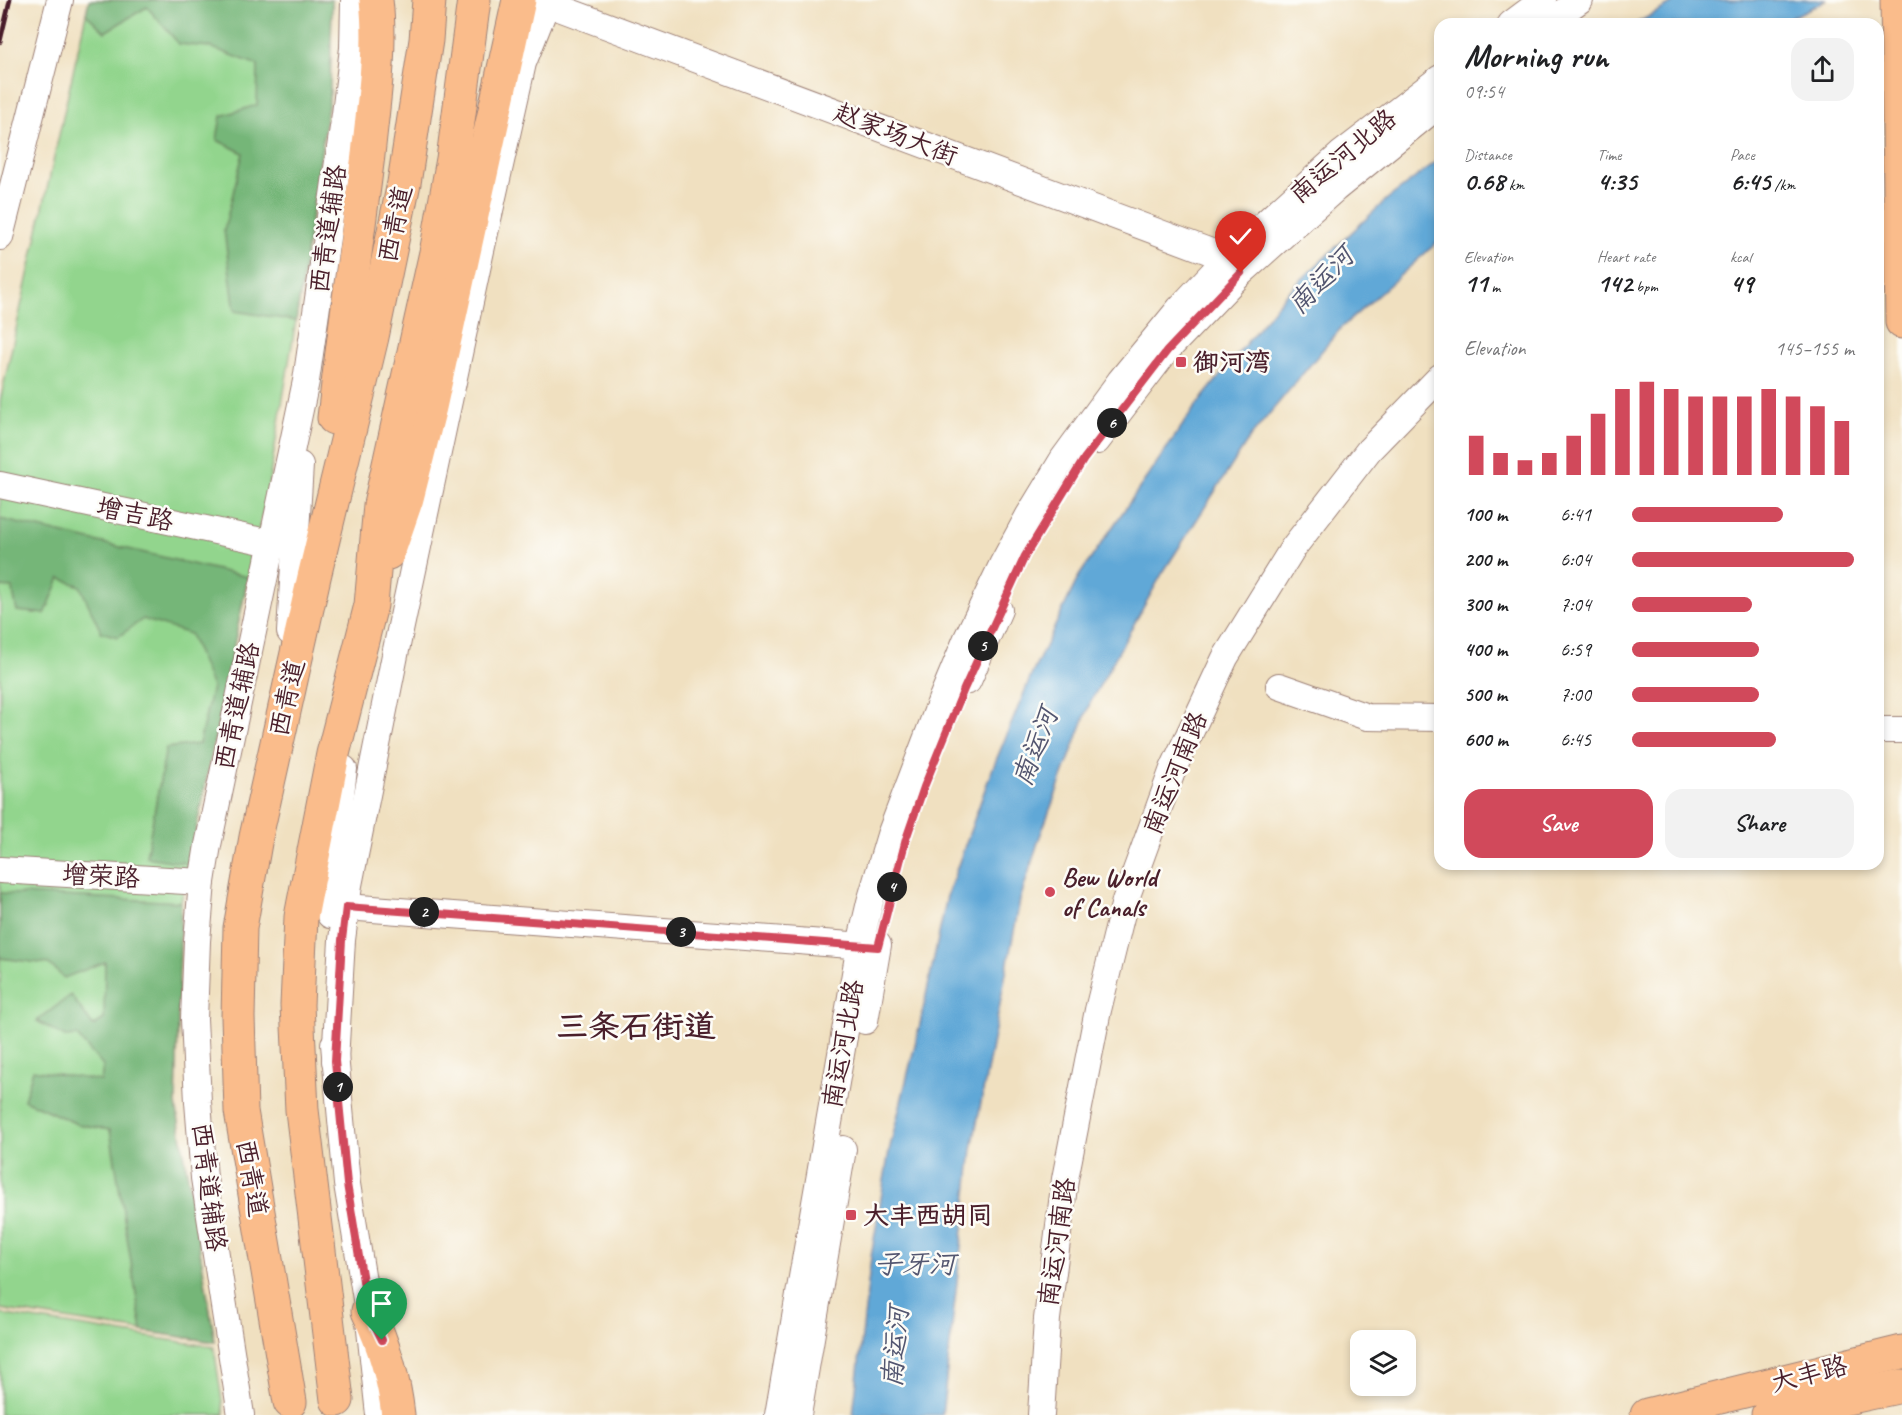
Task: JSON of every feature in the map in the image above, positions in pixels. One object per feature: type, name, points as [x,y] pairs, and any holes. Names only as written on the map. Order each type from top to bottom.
[{"type":"main road","points":[[314,577],[364,182],[378,49],[379,22],[376,0]]},
{"type":"main road","name":"西青道","points":[[290,1402],[241,1111],[238,1017],[240,928],[256,837],[314,577],[372,338],[404,183],[426,40],[429,0]]},
{"type":"main road","name":"西青道","points":[[337,1400],[302,1110],[297,1005],[301,917],[333,754],[371,605],[380,505],[437,248],[453,159],[474,0]]},
{"type":"main road","points":[[1897,0],[1900,53],[1902,322]]},
{"type":"main road","points":[[371,605],[407,498],[462,267],[530,6]]},
{"type":"main road","points":[[368,1311],[382,1340],[396,1392],[398,1415]]},
{"type":"main road","name":"大丰路","points":[[1647,1415],[1902,1352]]},
{"type":"main road","name":"大丰路","points":[[1768,1415],[1902,1386]]},
{"type":"street","points":[[0,237],[60,0]]},
{"type":"street","name":"西青道辅路","points":[[241,1415],[204,1178],[194,1019],[197,940],[202,882],[269,550],[306,381],[345,114],[353,48],[354,0]]},
{"type":"street","points":[[1519,18],[1542,0]]},
{"type":"street","points":[[1554,18],[1580,0]]},
{"type":"street","points":[[335,1061],[346,907],[396,650],[480,255],[524,63],[530,6]]},
{"type":"street","name":"赵家场大街","points":[[530,6],[1234,266]]},
{"type":"street","name":"南运河北路","points":[[1234,266],[1341,154],[1434,83]]},
{"type":"street","name":"南运河北路","points":[[798,1415],[869,946],[870,902],[906,787],[967,638],[1002,566],[1029,515],[1063,459],[1114,389],[1180,308],[1335,189],[1434,109]]},
{"type":"street","points":[[286,701],[306,381]]},
{"type":"street","name":"南运河南路","points":[[1041,1415],[1047,1319],[1065,1179],[1098,1010],[1125,901],[1173,769],[1225,658],[1293,548],[1369,450],[1434,383]]},
{"type":"street","name":"增吉路","points":[[0,485],[269,550]]},
{"type":"street","name":"增吉路","points":[[0,499],[269,550]]},
{"type":"street","points":[[352,682],[332,869],[328,946],[329,1000],[347,1184],[368,1311],[379,1415]]},
{"type":"street","points":[[1279,686],[1367,717],[1434,718]]},
{"type":"street","points":[[1884,730],[1902,730]]},
{"type":"street","name":"增荣路","points":[[0,870],[202,882]]},
{"type":"street","points":[[346,907],[869,946]]},
{"type":"street","name":"南运河北路","points":[[778,1415],[869,946]]},
{"type":"green space","points":[[89,0],[332,0],[330,92],[304,272],[267,494],[181,902],[176,1104],[215,1342],[0,1309],[0,401]]},
{"type":"green space","points":[[89,0],[332,0],[330,92],[296,321],[235,311],[224,230],[243,153],[217,140],[221,116],[257,105],[258,65],[210,47],[179,44],[147,7],[105,32],[86,14]]},
{"type":"green space","points":[[0,519],[248,577],[189,864],[146,857],[166,748],[199,744],[212,687],[190,634],[143,619],[118,637],[101,632],[80,586],[60,578],[45,614],[17,611],[12,588],[0,587]]},
{"type":"green space","points":[[0,893],[181,902],[176,1104],[215,1342],[142,1331],[110,1130],[77,1124],[24,1100],[33,1070],[101,1081],[103,1066],[77,1036],[65,1037],[37,1021],[71,995],[93,1026],[104,1019],[105,962],[64,978],[49,964],[0,958]]},
{"type":"green space","points":[[0,1314],[214,1347],[224,1415],[0,1415]]},
{"type":"water","points":[[1678,0],[1827,0],[1790,18],[1646,18]]},
{"type":"water","name":"子牙河","points":[[1434,164],[1434,245],[1341,328],[1250,437],[1162,574],[1090,703],[1039,839],[1020,900],[972,1149],[942,1415],[853,1415],[871,1257],[889,1151],[920,1024],[947,896],[990,775],[1031,676],[1079,576],[1195,407],[1285,295],[1387,199]]},
{"type":"railway","points":[[0,42],[10,0]]},
{"type":"place","name":"御河湾","points":[[1181,362]]},
{"type":"place","name":"Bew World of Canals","points":[[1050,892]]},
{"type":"place","name":"大丰西胡同","points":[[851,1215]]},
{"type":"district","name":"三条石街道","points":[[636,1026]]},
{"type":"route","points":[[382,1340],[368,1311],[347,1184],[335,1061],[346,907],[878,947],[891,890],[924,787],[964,689],[1025,556],[1084,459],[1167,351],[1241,273]]},
{"type":"water label","name":"南运河","points":[[1321,280]]},
{"type":"water label","name":"南运河","points":[[1035,747]]},
{"type":"water label","name":"南运河","points":[[895,1347]]}]
